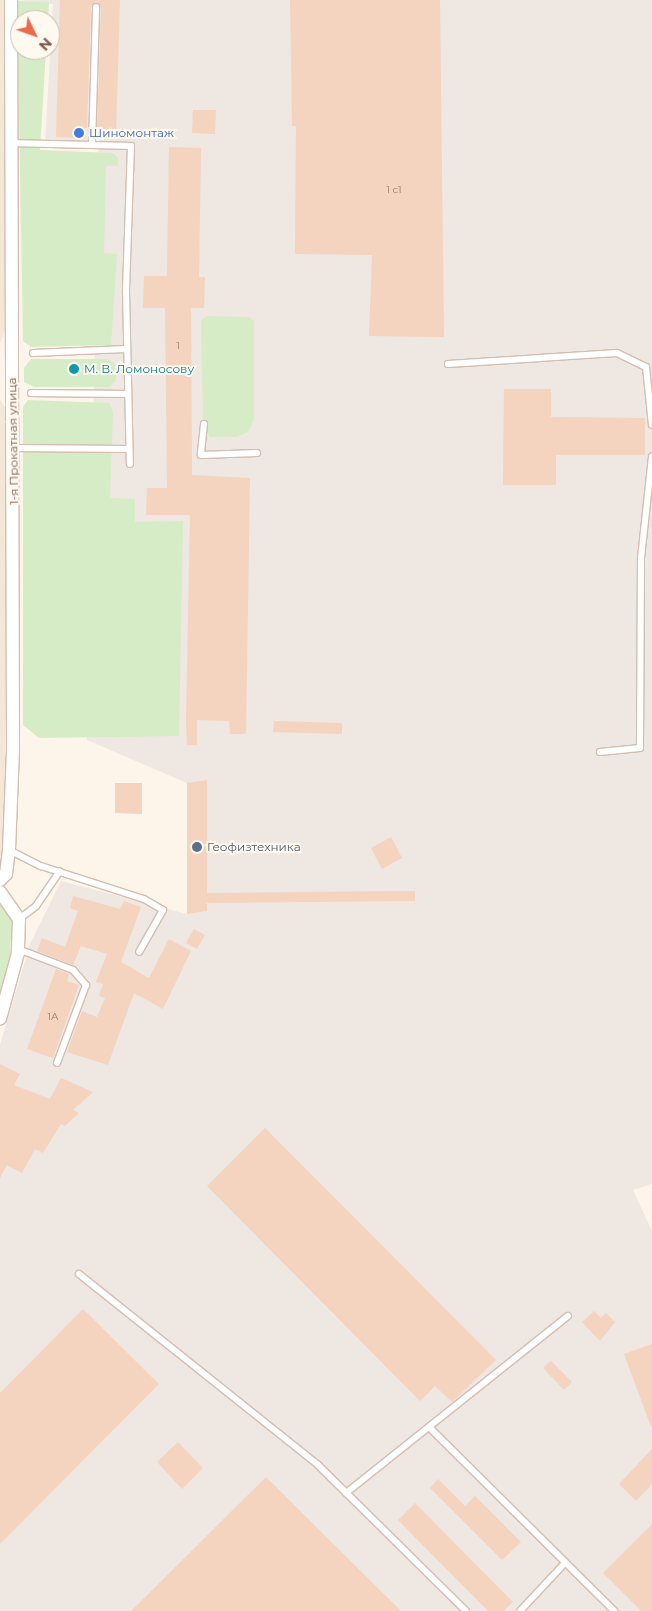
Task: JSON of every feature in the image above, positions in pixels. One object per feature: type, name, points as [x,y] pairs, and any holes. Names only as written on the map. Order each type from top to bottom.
[{"type":"street","name":"1-я Прокатная улица","points":[[0,880],[6,874],[9,850],[14,448],[6,393],[6,354],[12,144],[11,0]]},
{"type":"street","points":[[0,892],[19,919],[18,949],[0,1019]]},
{"type":"lane","points":[[92,145],[96,7]]},
{"type":"lane","points":[[12,144],[131,146],[126,349],[130,464]]},
{"type":"lane","points":[[33,353],[126,349]]},
{"type":"lane","points":[[448,364],[618,353],[646,367],[652,425]]},
{"type":"lane","points":[[31,393],[127,394]]},
{"type":"lane","points":[[204,424],[201,456],[257,454]]},
{"type":"lane","points":[[14,448],[128,449]]},
{"type":"lane","points":[[600,752],[640,748],[641,558],[652,457]]},
{"type":"lane","points":[[9,850],[60,871],[144,899],[163,910],[139,952]]},
{"type":"lane","points":[[19,919],[36,906],[60,871]]},
{"type":"lane","points":[[18,949],[73,970],[86,985],[57,1063]]},
{"type":"lane","points":[[79,1274],[318,1465],[466,1611]]},
{"type":"lane","points":[[346,1493],[568,1316]]},
{"type":"lane","points":[[428,1427],[564,1564],[614,1611]]},
{"type":"lane","points":[[520,1611],[564,1564]]},
{"type":"shaded area","points":[[0,0],[4,0],[6,327],[0,344]]},
{"type":"shaded area","points":[[19,0],[652,0],[652,1184],[633,1190],[652,1231],[652,1611],[0,1611],[0,1045],[30,944],[61,881],[187,914],[187,783],[87,740],[99,139],[82,145],[45,143],[50,60],[60,60],[60,10],[53,10],[53,4]]},
{"type":"shaded area","points":[[0,400],[6,409],[5,851],[0,862]]},
{"type":"green space","points":[[17,1],[49,2],[49,10],[17,10]]},
{"type":"green space","points":[[18,60],[45,60],[40,150],[113,153],[118,158],[118,166],[106,166],[104,253],[117,254],[111,345],[31,347],[23,341]]},
{"type":"green space","points":[[206,316],[249,317],[254,321],[254,420],[248,432],[236,437],[210,437],[203,426],[201,321]]},
{"type":"green space","points":[[31,359],[107,359],[116,365],[116,381],[109,387],[34,387],[24,382],[24,368]]},
{"type":"green space","points":[[28,400],[109,403],[113,412],[110,498],[135,499],[135,522],[183,521],[179,736],[39,738],[23,725],[23,407]]},
{"type":"green space","points":[[0,902],[12,918],[10,955],[0,994]]},
{"type":"building","points":[[60,0],[120,0],[116,133],[97,128],[101,7],[96,2],[91,7],[87,128],[79,128],[79,138],[56,137],[58,60],[60,60]]},
{"type":"building","points":[[290,0],[440,0],[444,337],[369,336],[372,255],[295,254],[296,126],[292,126]]},
{"type":"building","points":[[193,110],[216,110],[215,134],[192,133]]},
{"type":"building","points":[[169,147],[201,148],[199,277],[205,277],[204,308],[191,308],[192,475],[250,478],[246,734],[230,734],[229,721],[197,720],[197,745],[187,745],[186,720],[190,515],[146,515],[147,488],[167,488],[165,308],[143,308],[144,276],[167,276]]},
{"type":"building","points":[[504,389],[551,389],[551,417],[645,418],[645,455],[556,455],[556,485],[503,485]]},
{"type":"building","points":[[274,721],[342,723],[342,734],[273,732]]},
{"type":"building","points":[[207,780],[207,893],[415,891],[415,901],[207,903],[207,911],[187,914],[187,783]]},
{"type":"building","points":[[115,783],[142,783],[142,814],[115,813]]},
{"type":"building","points":[[391,837],[402,858],[382,869],[371,848]]},
{"type":"building","points":[[73,896],[120,909],[124,901],[141,907],[121,962],[149,978],[169,939],[191,951],[163,1009],[134,993],[108,1065],[67,1052],[82,1011],[97,1017],[105,998],[99,996],[103,984],[96,982],[107,954],[81,946],[73,965],[37,951],[42,938],[65,947],[78,911],[70,908]]},
{"type":"building","points":[[194,929],[205,935],[197,949],[186,943]]},
{"type":"building","points":[[56,969],[69,974],[67,981],[79,985],[53,1058],[27,1049]]},
{"type":"building","points":[[0,1064],[20,1074],[14,1085],[50,1099],[61,1078],[93,1092],[73,1110],[79,1113],[65,1126],[61,1124],[43,1153],[35,1149],[22,1173],[7,1165],[0,1178]]},
{"type":"building","points":[[265,1128],[496,1360],[452,1402],[435,1386],[420,1401],[207,1186]]},
{"type":"building","points":[[83,1309],[159,1384],[0,1544],[0,1393]]},
{"type":"building","points":[[594,1311],[601,1318],[606,1313],[615,1322],[600,1341],[582,1322]]},
{"type":"building","points":[[652,1344],[652,1427],[651,1427],[624,1354]]},
{"type":"building","points":[[551,1361],[572,1382],[564,1390],[543,1368]]},
{"type":"building","points":[[178,1442],[203,1468],[182,1489],[157,1462]]},
{"type":"building","points":[[652,1449],[652,1484],[636,1501],[619,1484]]},
{"type":"building","points":[[266,1477],[401,1611],[131,1611]]},
{"type":"building","points":[[438,1479],[465,1506],[475,1496],[521,1542],[502,1560],[430,1488]]},
{"type":"building","points":[[415,1503],[513,1602],[503,1611],[488,1611],[398,1520]]},
{"type":"building","points":[[652,1524],[652,1611],[641,1611],[603,1573]]},
{"type":"place","name":"Шиномонтаж","points":[[79,133]]},
{"type":"place","name":"М. В. Ломоносову","points":[[74,369]]},
{"type":"place","name":"Геофизтехника","points":[[197,847]]}]
